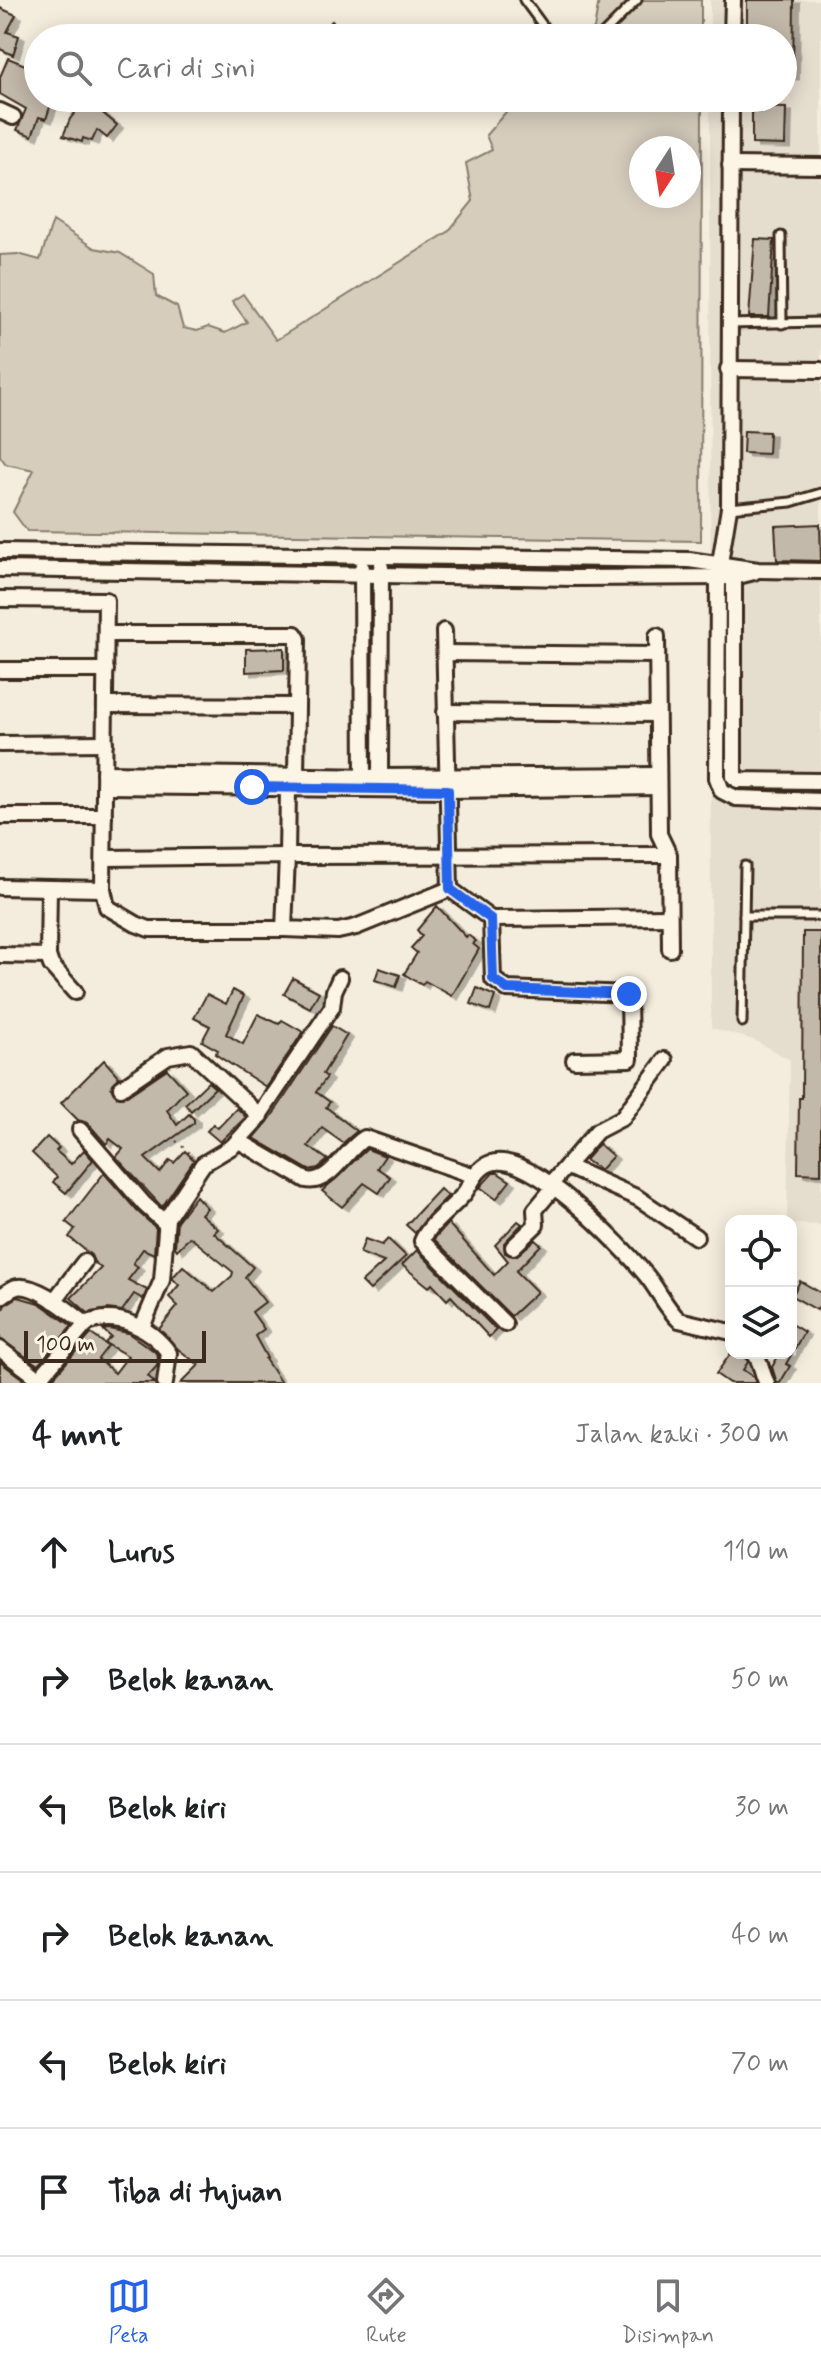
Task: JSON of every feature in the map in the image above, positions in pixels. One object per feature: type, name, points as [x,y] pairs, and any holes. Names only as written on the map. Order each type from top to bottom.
[{"type":"street","points":[[732,24],[733,0]]},
{"type":"street","points":[[726,793],[734,778],[726,570],[731,112]]},
{"type":"street","points":[[730,165],[821,166]]},
{"type":"street","points":[[728,369],[821,370]]},
{"type":"street","points":[[0,551],[689,560],[726,570]]},
{"type":"street","points":[[362,554],[363,783]]},
{"type":"street","points":[[379,783],[380,575],[383,554]]},
{"type":"street","points":[[0,569],[574,578],[726,570],[821,571]]},
{"type":"street","points":[[726,570],[717,778],[722,791],[736,798],[821,801]]},
{"type":"street","points":[[0,599],[106,600],[103,889],[107,907],[149,929],[338,931],[356,927],[450,889]]},
{"type":"street","points":[[444,631],[450,889]]},
{"type":"street","points":[[106,634],[291,633],[298,639],[284,929]]},
{"type":"street","points":[[657,636],[659,834],[669,855],[670,949]]},
{"type":"street","points":[[445,653],[657,655]]},
{"type":"street","points":[[0,670],[106,670]]},
{"type":"street","points":[[106,705],[297,706]]},
{"type":"street","points":[[445,712],[657,714]]},
{"type":"street","points":[[0,744],[105,743]]},
{"type":"street","points":[[734,778],[821,781]]},
{"type":"street","points":[[104,780],[363,783],[658,781]]},
{"type":"street","points":[[0,816],[104,816]]},
{"type":"street","points":[[104,858],[669,855]]},
{"type":"street","points":[[0,887],[103,889]]},
{"type":"street","points":[[49,888],[48,956],[51,965],[75,992]]},
{"type":"street","points":[[450,889],[491,919],[669,917]]},
{"type":"street","points":[[491,919],[493,979],[499,986],[507,989],[629,994],[632,1012],[630,1059],[574,1060]]},
{"type":"street","points":[[0,955],[48,956]]},
{"type":"street","points":[[145,1329],[162,1280],[165,1223],[203,1164],[239,1141],[260,1116],[332,1007],[340,978]]},
{"type":"street","points":[[121,1088],[168,1056],[191,1052],[260,1116]]},
{"type":"street","points":[[513,1247],[536,1225],[535,1210],[552,1186],[597,1131],[622,1118],[665,1060]]},
{"type":"street","points":[[80,1130],[144,1204],[165,1223]]},
{"type":"street","points":[[239,1141],[314,1182],[326,1175],[365,1138],[475,1176]]},
{"type":"street","points":[[505,1324],[423,1243],[425,1236],[463,1195],[475,1176],[491,1163],[507,1162],[552,1186],[613,1238],[647,1276],[679,1320],[725,1331]]},
{"type":"street","points":[[568,1167],[638,1198],[696,1237]]},
{"type":"street","points":[[54,1301],[84,1262]]},
{"type":"street","points":[[0,1297],[18,1287],[54,1301],[86,1324]]},
{"type":"street","points":[[0,1349],[37,1380],[86,1324],[103,1318],[145,1329],[169,1353],[165,1383]]},
{"type":"street","points":[[759,1359],[767,1383]]},
{"type":"lane","points":[[524,0],[542,24]]},
{"type":"lane","points":[[613,24],[637,0]]},
{"type":"lane","points":[[781,236],[782,324]]},
{"type":"lane","points":[[729,324],[821,322]]},
{"type":"lane","points":[[729,508],[791,502],[821,493]]},
{"type":"lane","points":[[742,1022],[745,866]]},
{"type":"lane","points":[[744,916],[821,916]]},
{"type":"path","points":[[176,1141],[203,1164]]},
{"type":"shaded area","points":[[599,0],[701,0],[701,24],[595,24]]},
{"type":"shaded area","points":[[710,0],[821,0],[821,1225],[797,1224],[797,1215],[787,1215],[790,1060],[754,1040],[711,1028],[710,112],[797,112],[797,24],[710,24]]},
{"type":"shaded area","points":[[506,112],[702,112],[701,541],[27,531],[13,512],[34,470],[6,464],[0,456],[0,255],[18,254],[40,260],[53,221],[94,248],[120,253],[154,274],[156,296],[177,307],[183,328],[197,331],[208,327],[225,333],[247,322],[232,301],[243,294],[276,340],[448,232],[473,201],[466,163],[492,150],[486,135]]},
{"type":"building","points":[[747,0],[794,0],[794,24],[747,24]]},
{"type":"building","points":[[0,8],[16,15],[7,32],[19,36],[13,55],[0,49]]},
{"type":"building","points":[[8,58],[24,64],[24,108],[0,94],[0,77]]},
{"type":"building","points":[[25,112],[48,112],[46,119],[39,117],[32,136],[17,130]]},
{"type":"building","points":[[76,112],[102,112],[117,125],[107,138],[97,130],[92,141],[83,138],[82,142],[63,136]]},
{"type":"building","points":[[752,112],[786,112],[785,145],[752,144]]},
{"type":"building","points":[[755,239],[774,240],[769,317],[749,317]]},
{"type":"building","points":[[744,431],[769,432],[768,454],[743,453]]},
{"type":"building","points":[[820,524],[821,561],[777,560],[775,526]]},
{"type":"building","points":[[284,648],[284,670],[246,672],[246,649]]},
{"type":"building","points":[[437,906],[466,937],[468,935],[476,941],[473,944],[479,949],[452,996],[425,981],[422,985],[404,974],[417,953],[411,948],[422,936],[417,930]]},
{"type":"building","points":[[803,932],[821,932],[821,1174],[798,1173],[799,1098],[802,1098]]},
{"type":"building","points":[[379,968],[400,975],[396,987],[375,980]]},
{"type":"building","points":[[293,978],[319,992],[310,1008],[284,994]]},
{"type":"building","points":[[477,988],[495,996],[490,1011],[471,1004]]},
{"type":"building","points":[[233,990],[244,996],[226,1034],[243,1044],[258,1014],[279,1024],[282,1020],[303,1032],[266,1087],[215,1054],[218,1050],[202,1041],[210,1026],[194,1018],[207,994],[226,1004]]},
{"type":"building","points":[[332,1026],[347,1035],[323,1074],[327,1077],[316,1092],[330,1102],[326,1107],[357,1131],[343,1143],[322,1128],[308,1146],[328,1160],[318,1168],[309,1170],[254,1138]]},
{"type":"building","points":[[104,1060],[119,1077],[111,1088],[117,1097],[127,1096],[167,1069],[186,1090],[167,1110],[177,1125],[189,1114],[194,1123],[145,1158],[160,1173],[170,1160],[174,1163],[185,1151],[194,1160],[162,1207],[116,1157],[123,1149],[110,1139],[106,1144],[88,1123],[78,1120],[61,1103]]},
{"type":"building","points":[[208,1082],[215,1088],[191,1111],[185,1104]]},
{"type":"building","points":[[237,1108],[246,1117],[220,1142],[207,1131],[213,1124],[218,1128]]},
{"type":"building","points":[[47,1137],[59,1148],[56,1151],[71,1164],[84,1150],[93,1160],[66,1193],[53,1182],[57,1177],[32,1153]]},
{"type":"building","points":[[599,1144],[613,1156],[600,1170],[585,1160]]},
{"type":"building","points":[[367,1149],[385,1156],[377,1168],[390,1177],[379,1193],[364,1183],[342,1207],[322,1191]]},
{"type":"building","points":[[104,1173],[156,1228],[154,1254],[143,1249],[133,1263],[138,1267],[128,1280],[147,1290],[143,1299],[134,1294],[122,1311],[108,1309],[88,1313],[71,1298],[101,1268],[69,1237],[75,1229],[66,1222]]},
{"type":"building","points":[[493,1173],[510,1181],[496,1199],[480,1187]]},
{"type":"building","points":[[440,1189],[448,1196],[415,1233],[406,1225]]},
{"type":"building","points":[[196,1196],[207,1208],[201,1214],[218,1229],[214,1233],[253,1267],[245,1277],[265,1302],[252,1312],[264,1329],[255,1336],[281,1383],[181,1383],[199,1365],[159,1329],[178,1306],[169,1297],[179,1285],[172,1278],[183,1266],[214,1292],[233,1272],[190,1237],[177,1250],[175,1247],[177,1221]]},
{"type":"building","points":[[518,1221],[522,1224],[504,1243],[505,1253],[516,1256],[535,1240],[541,1245],[516,1271],[537,1292],[511,1316],[434,1239],[448,1223],[494,1275],[508,1261],[495,1245]]},
{"type":"building","points":[[365,1239],[382,1245],[388,1239],[406,1256],[370,1290],[362,1282],[384,1262],[360,1253]]},
{"type":"building","points":[[417,1250],[496,1330],[489,1337],[451,1296],[447,1300],[432,1284],[429,1287],[402,1265]]},
{"type":"building","points":[[800,1281],[821,1293],[821,1304],[817,1310],[797,1299]]},
{"type":"building","points":[[18,1297],[39,1303],[72,1326],[38,1365],[0,1339],[0,1315],[5,1305]]},
{"type":"building","points":[[797,1328],[804,1332],[797,1344]]},
{"type":"building","points":[[103,1330],[128,1333],[154,1351],[158,1356],[157,1366],[148,1376],[155,1383],[55,1381],[53,1378],[91,1334],[108,1346],[98,1359],[115,1373],[128,1356],[105,1343],[111,1337]]},
{"type":"building","points":[[727,1359],[747,1359],[743,1370],[754,1377],[756,1383],[729,1383],[716,1374]]},
{"type":"building","points":[[777,1359],[789,1359],[786,1364],[790,1366],[780,1383],[777,1383],[772,1367]]},
{"type":"building","points":[[0,1362],[23,1379],[20,1383],[0,1383]]},
{"type":"route","points":[[252,787],[448,790],[450,889],[491,919],[495,983],[507,989],[629,994]]}]
